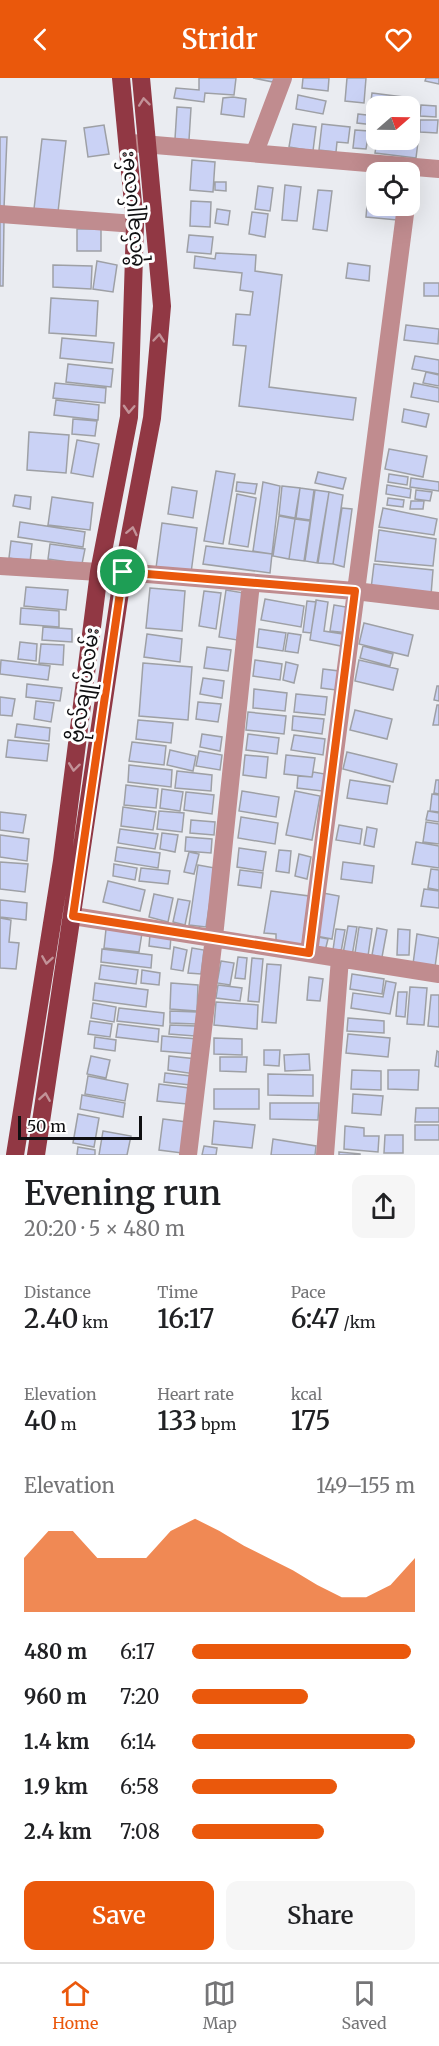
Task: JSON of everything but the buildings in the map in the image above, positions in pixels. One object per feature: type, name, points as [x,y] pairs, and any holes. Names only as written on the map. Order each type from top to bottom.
[{"type":"main road","name":"ဗိုလ်ချုပ်လမ်း","points":[[15,1155],[62,861],[99,572],[129,417],[135,224],[121,78]]},
{"type":"main road","name":"ဗိုလ်ချုပ်လမ်း","points":[[36,1155],[123,572],[152,418],[162,306],[141,78]]},
{"type":"street","points":[[255,152],[283,78]]},
{"type":"street","points":[[127,143],[255,152],[366,166]]},
{"type":"street","points":[[420,170],[438,166]]},
{"type":"street","points":[[0,214],[135,224]]},
{"type":"street","points":[[309,953],[405,216]]},
{"type":"street","points":[[0,566],[99,572]]},
{"type":"street","points":[[123,572],[355,591],[439,601]]},
{"type":"street","points":[[188,1155],[214,937],[250,583]]},
{"type":"street","points":[[73,916],[439,974]]},
{"type":"street","points":[[325,1155],[339,958]]},
{"type":"route","points":[[123,572],[355,591],[309,953],[73,916],[123,572]]}]
